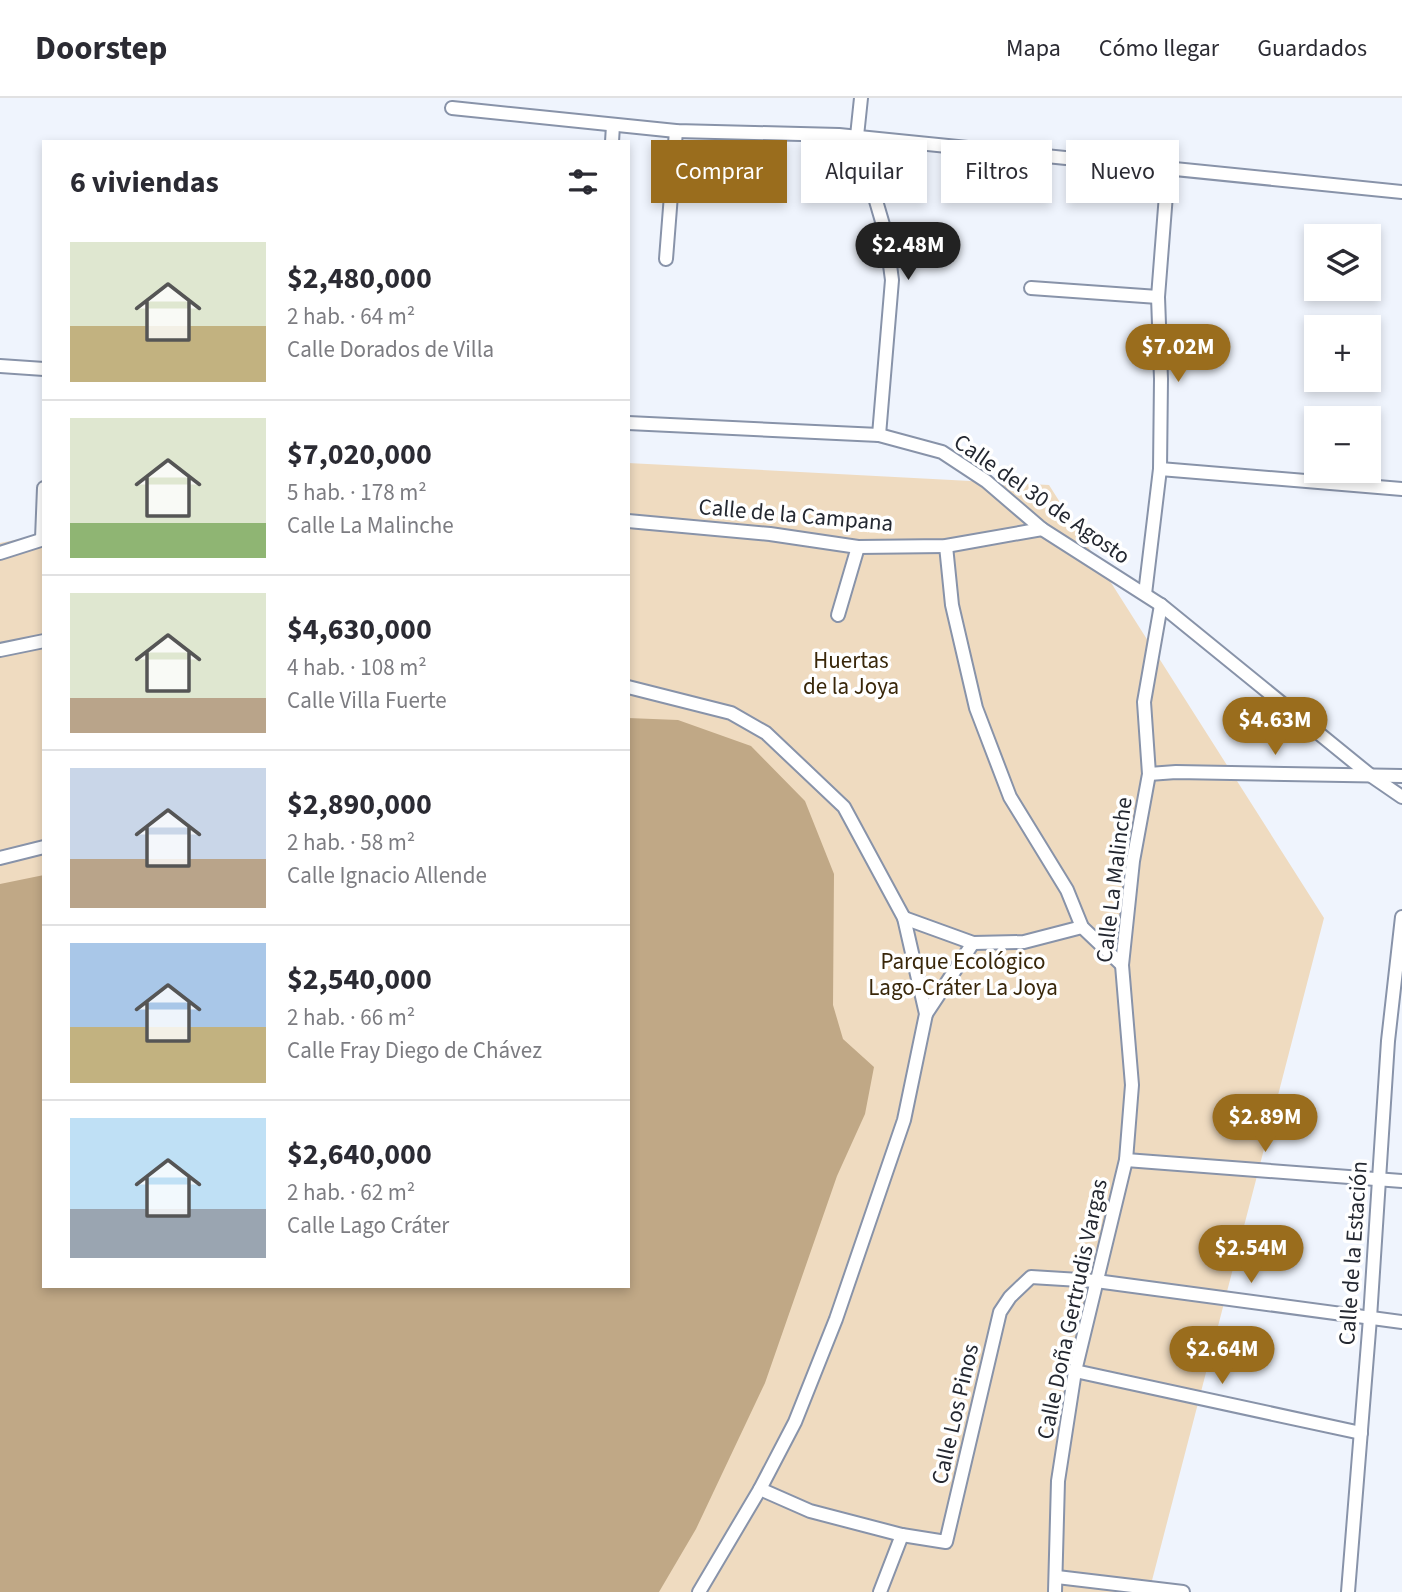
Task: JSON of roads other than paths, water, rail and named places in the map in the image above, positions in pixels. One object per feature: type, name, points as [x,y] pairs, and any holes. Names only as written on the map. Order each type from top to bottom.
[{"type":"street","points":[[861,98],[857,136],[886,235],[892,280],[879,435]]},
{"type":"street","points":[[452,108],[676,131],[857,136],[1066,158]]},
{"type":"street","points":[[612,140],[613,125]]},
{"type":"street","points":[[666,260],[676,131]]},
{"type":"street","points":[[1179,170],[1402,192]]},
{"type":"street","points":[[1145,594],[1160,469],[1158,297],[1165,203]]},
{"type":"street","points":[[1031,288],[1158,297]]},
{"type":"street","points":[[0,366],[42,369]]},
{"type":"street","name":"Calle del 30 de Agosto","points":[[630,423],[879,435],[942,452],[986,481],[1042,529],[1145,594],[1370,775],[1402,797]]},
{"type":"street","points":[[1160,469],[1402,489]]},
{"type":"street","name":"Calle de la Campana","points":[[630,521],[770,534],[858,547],[946,546],[1042,529]]},
{"type":"street","points":[[0,552],[42,539]]},
{"type":"street","points":[[946,546],[952,605],[976,708],[1010,797],[1067,890],[1082,928],[1122,965]]},
{"type":"street","points":[[838,615],[858,547]]},
{"type":"street","name":"Calle La Malinche","points":[[1126,1160],[1132,1085],[1122,965],[1133,861],[1149,774],[1144,702],[1161,606]]},
{"type":"street","points":[[0,650],[42,641]]},
{"type":"street","points":[[630,688],[731,713],[766,733],[844,807],[904,918],[926,1014]]},
{"type":"street","points":[[1149,774],[1176,772],[1402,776]]},
{"type":"street","points":[[0,858],[42,848]]},
{"type":"street","name":"Calle de la Estación","points":[[1348,1592],[1379,1180],[1395,1041],[1402,917]]},
{"type":"street","points":[[904,918],[973,943],[1024,942],[1082,928]]},
{"type":"street","points":[[699,1592],[760,1489],[795,1422],[836,1319],[904,1120],[926,1014],[973,943]]},
{"type":"street","points":[[1126,1160],[1402,1181]]},
{"type":"street","name":"Calle Doña Gertrudis Vargas","points":[[1055,1592],[1058,1481],[1075,1371],[1126,1160]]},
{"type":"street","name":"Calle Los Pinos","points":[[902,1535],[946,1542],[1000,1312],[1010,1297],[1031,1277],[1096,1281]]},
{"type":"street","points":[[1096,1281],[1402,1322]]},
{"type":"street","points":[[1075,1371],[1361,1433]]},
{"type":"street","points":[[760,1489],[810,1511],[902,1535],[880,1592]]},
{"type":"street","points":[[1057,1577],[1183,1592]]},
{"type":"park label","name":"Huertas de la Joya","points":[[851,673]]},
{"type":"park label","name":"Parque Ecológico Lago-Cráter La Joya","points":[[963,974]]}]
